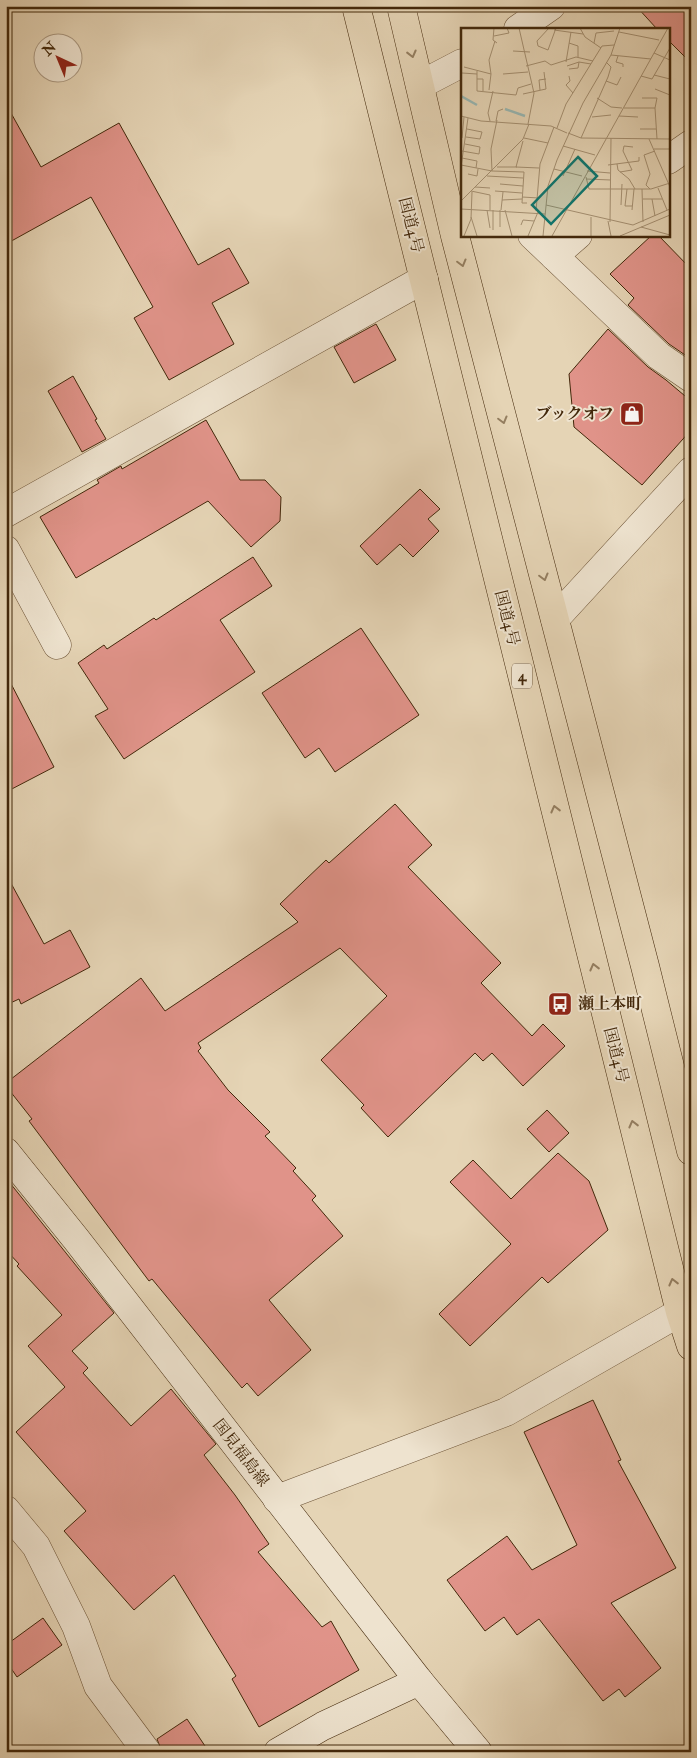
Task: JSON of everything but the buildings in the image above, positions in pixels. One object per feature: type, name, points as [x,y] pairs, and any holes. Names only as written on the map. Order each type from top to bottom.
[{"type":"highway","name":"国道4号","points":[[356,6],[686,1309],[691,1346]]},
{"type":"highway","points":[[401,6],[691,1151]]},
{"type":"street","points":[[519,28],[551,6]]},
{"type":"street","points":[[420,85],[461,64]]},
{"type":"street","points":[[670,159],[691,144]]},
{"type":"street","points":[[533,236],[659,356],[691,378]]},
{"type":"street","points":[[554,256],[577,236]]},
{"type":"street","points":[[6,513],[424,279]]},
{"type":"street","points":[[555,619],[691,471]]},
{"type":"street","points":[[6,550],[57,645]]},
{"type":"street","name":"国見福島線","points":[[6,1152],[76,1239],[419,1681],[478,1752]]},
{"type":"street","points":[[277,1499],[506,1412],[686,1309]]},
{"type":"street","points":[[6,1510],[36,1546],[76,1626],[98,1686],[147,1752]]},
{"type":"street","points":[[278,1752],[323,1726],[419,1681]]},
{"type":"place","name":"ブックオフ","points":[[632,414]]},
{"type":"place","name":"瀬上本町","points":[[560,1004]]}]
